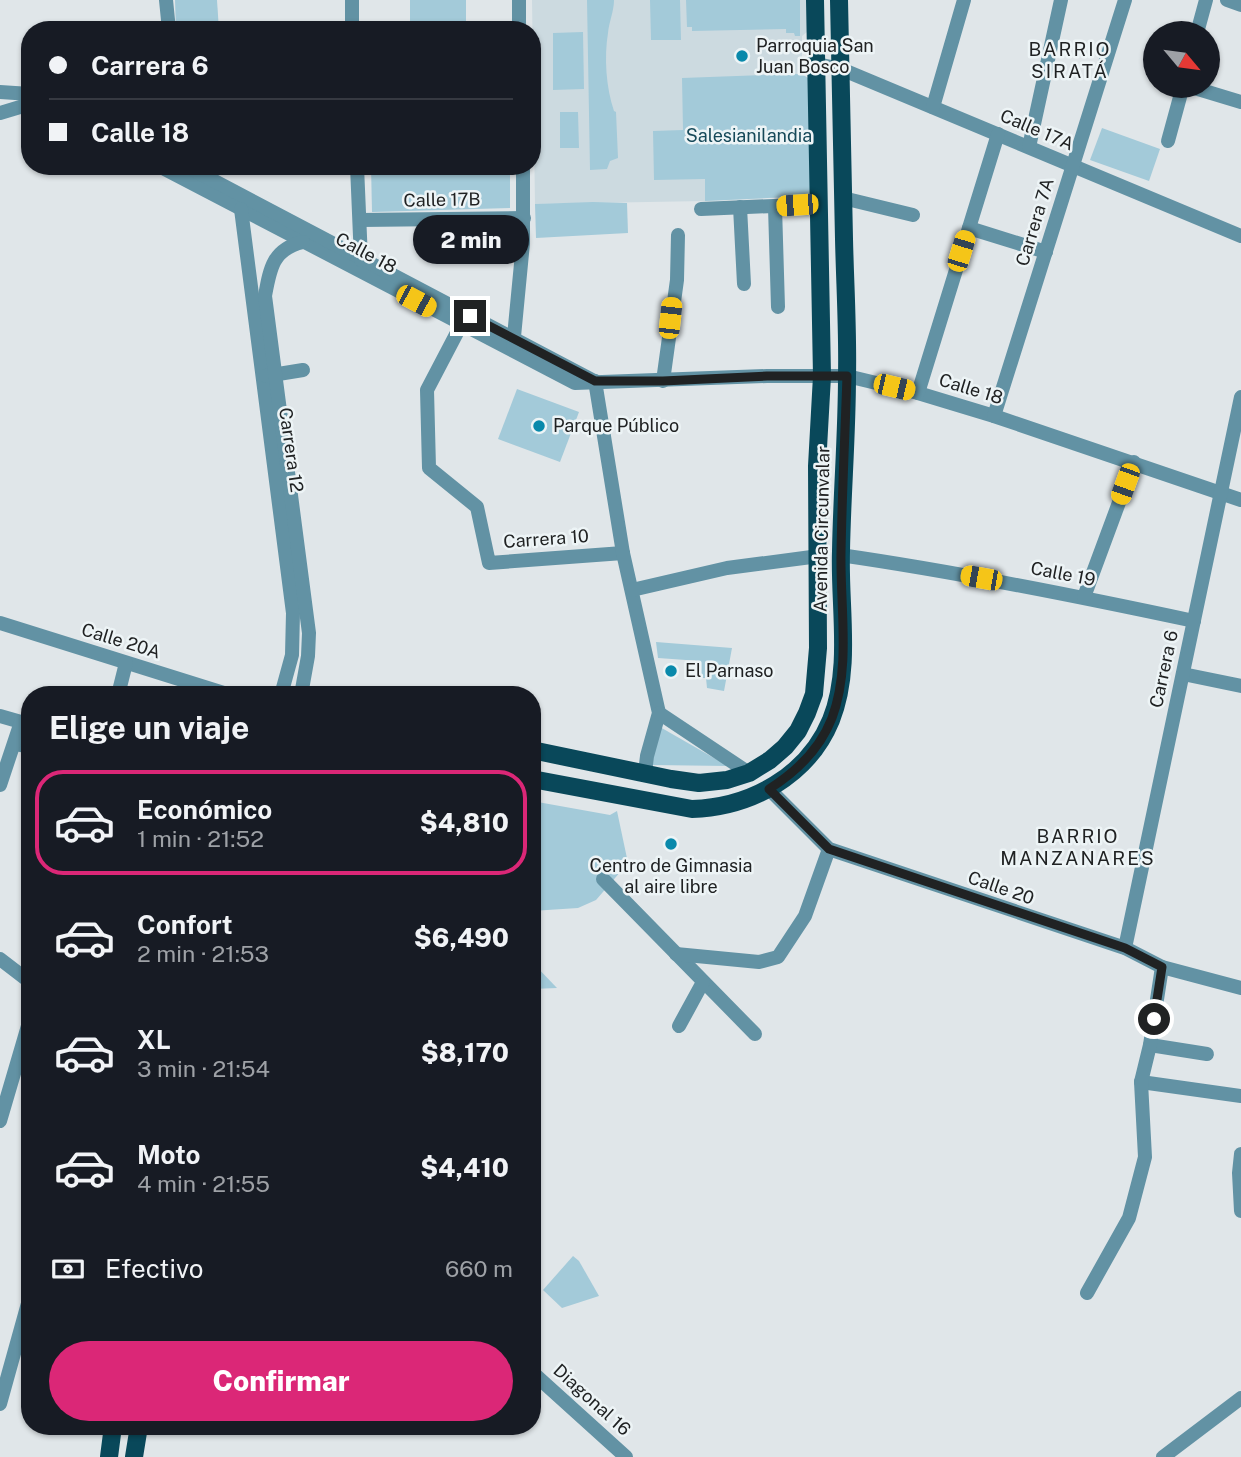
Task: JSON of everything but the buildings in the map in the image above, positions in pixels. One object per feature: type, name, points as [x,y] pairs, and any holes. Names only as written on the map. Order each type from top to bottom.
[{"type":"main road","name":"Avenida Circunvalar","points":[[541,752],[699,783],[727,780],[749,773],[785,747],[807,713],[814,694],[818,648],[817,466],[822,376],[815,0]]},
{"type":"main road","name":"Avenida Circunvalar","points":[[541,781],[692,809],[733,804],[769,789],[787,778],[804,762],[831,720],[839,694],[842,649],[841,555],[847,376],[839,0]]},
{"type":"main road","points":[[641,800],[645,773]]},
{"type":"main road","points":[[109,1457],[112,1435]]},
{"type":"main road","points":[[134,1457],[138,1435]]},
{"type":"street","points":[[165,0],[168,21]]},
{"type":"street","points":[[352,0],[352,21]]},
{"type":"street","points":[[519,0],[519,21]]},
{"type":"street","points":[[933,107],[964,0]]},
{"type":"street","points":[[1029,147],[1061,0]]},
{"type":"street","name":"Carrera 7A","points":[[994,416],[1125,0]]},
{"type":"street","points":[[1200,21],[1206,0]]},
{"type":"street","points":[[1227,0],[1241,5]]},
{"type":"street","name":"Calle 17A","points":[[817,64],[841,69],[1241,236]]},
{"type":"street","points":[[1220,96],[1241,102]]},
{"type":"street","points":[[1168,141],[1179,98]]},
{"type":"street","points":[[0,113],[21,107]]},
{"type":"street","points":[[918,393],[998,134]]},
{"type":"street","name":"Calle 18","points":[[176,175],[461,325],[595,381],[847,376],[918,393],[994,416],[1241,500]]},
{"type":"street","name":"Calle 18","points":[[203,175],[513,345]]},
{"type":"street","points":[[358,175],[361,260]]},
{"type":"street","points":[[513,345],[524,218],[523,175]]},
{"type":"street","points":[[843,198],[913,215]]},
{"type":"street","points":[[701,209],[819,204]]},
{"type":"street","points":[[740,207],[744,284]]},
{"type":"street","points":[[775,207],[778,307]]},
{"type":"street","name":"Carrera 12","points":[[241,209],[309,633],[302,686]]},
{"type":"street","name":"Calle 17B","points":[[360,220],[524,218]]},
{"type":"street","points":[[969,228],[1046,252]]},
{"type":"street","points":[[663,381],[677,280],[678,235]]},
{"type":"street","name":"Carrera 12","points":[[283,686],[294,634],[268,375],[265,296],[270,269],[275,259],[289,245],[303,242]]},
{"type":"street","name":"Carrera 10","points":[[461,325],[427,390],[429,468],[477,507],[489,563],[624,553]]},
{"type":"street","points":[[268,375],[303,370]]},
{"type":"street","points":[[595,381],[624,553],[659,713],[645,773]]},
{"type":"street","name":"Carrera 6","points":[[1125,948],[1241,397]]},
{"type":"street","points":[[1084,597],[1134,462]]},
{"type":"street","name":"Calle 19","points":[[841,555],[1084,597],[1194,621]]},
{"type":"street","points":[[632,590],[727,568],[819,556]]},
{"type":"street","name":"Calle 20A","points":[[0,623],[201,686]]},
{"type":"street","points":[[294,634],[309,633]]},
{"type":"street","points":[[120,686],[126,663]]},
{"type":"street","points":[[1183,674],[1241,686]]},
{"type":"street","points":[[659,713],[749,773]]},
{"type":"street","points":[[0,716],[21,722]]},
{"type":"street","points":[[0,785],[21,749]]},
{"type":"street","name":"Calle 20","points":[[769,789],[829,849],[1125,948],[1162,967],[1241,988]]},
{"type":"street","points":[[676,954],[759,962],[778,957],[805,916],[829,849]]},
{"type":"street","points":[[603,879],[755,1034]]},
{"type":"street","points":[[0,959],[21,975]]},
{"type":"street","points":[[1087,1293],[1129,1218],[1146,1157],[1141,1082],[1150,1045],[1162,967]]},
{"type":"street","points":[[679,1026],[703,982]]},
{"type":"street","points":[[1150,1045],[1207,1054]]},
{"type":"street","points":[[0,1121],[21,1050]]},
{"type":"street","points":[[1141,1082],[1241,1096]]},
{"type":"street","points":[[1241,1154],[1241,1211]]},
{"type":"street","points":[[0,1404],[21,1328]]},
{"type":"street","name":"Diagonal 16","points":[[541,1380],[626,1457]]},
{"type":"street","points":[[1163,1457],[1241,1398]]},
{"type":"shaded area","points":[[532,0],[806,0],[807,32],[802,36],[802,73],[809,79],[811,196],[535,204],[535,175],[541,175],[541,21],[532,21]]},
{"type":"green space","points":[[175,0],[217,0],[218,21],[176,21]]},
{"type":"green space","points":[[410,0],[466,0],[466,21],[410,21]]},
{"type":"green space","points":[[587,0],[614,0],[606,62],[609,92],[616,112],[618,158],[610,161],[607,169],[590,170]]},
{"type":"green space","points":[[650,0],[680,0],[681,40],[651,40]]},
{"type":"green space","points":[[686,0],[800,0],[800,36],[786,33],[786,29],[692,31],[692,27],[687,27]]},
{"type":"green space","points":[[583,32],[584,89],[553,90],[553,33]]},
{"type":"green space","name":"Salesianilandia","points":[[802,74],[809,79],[811,196],[705,201],[705,179],[654,180],[653,131],[683,130],[682,78]]},
{"type":"green space","points":[[560,112],[578,112],[579,148],[560,148]]},
{"type":"green space","points":[[1102,128],[1160,149],[1149,181],[1090,160]]},
{"type":"green space","points":[[371,175],[510,175],[510,208],[372,212]]},
{"type":"green space","points":[[627,203],[628,233],[536,238],[535,204]]},
{"type":"green space","name":"Parque Público","points":[[517,389],[579,412],[560,462],[498,439]]},
{"type":"green space","points":[[656,642],[732,648],[724,691],[707,688],[706,678],[699,678],[700,661],[658,658]]},
{"type":"green space","points":[[660,727],[728,766],[652,765],[652,747]]},
{"type":"green space","points":[[541,803],[610,815],[617,811],[628,863],[596,900],[578,908],[541,910]]},
{"type":"green space","points":[[541,971],[557,988],[541,989]]},
{"type":"green space","points":[[573,1256],[579,1261],[599,1296],[562,1308],[543,1290]]},
{"type":"place","name":"Parroquia San Juan Bosco","points":[[742,56]]},
{"type":"place","name":"Parque Público","points":[[539,426]]},
{"type":"place","name":"El Parnaso","points":[[671,671]]},
{"type":"place","name":"Centro de Gimnasia al aire libre","points":[[671,844]]},
{"type":"district","name":"BARRIO SIRATÁ","points":[[1070,60]]},
{"type":"district","name":"BARRIO MANZANARES","points":[[1078,847]]},
{"type":"route","points":[[470,316],[595,381],[847,376],[839,694],[831,720],[819,742],[787,778],[769,789],[829,849],[1125,948],[1162,967],[1154,1019]]}]
